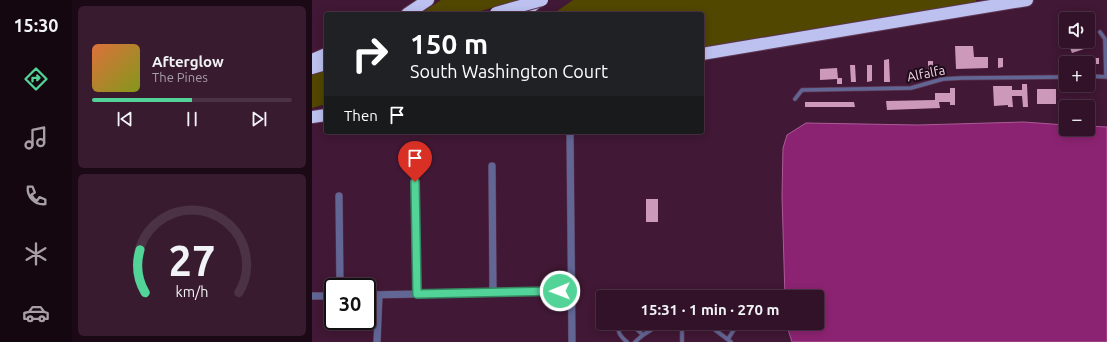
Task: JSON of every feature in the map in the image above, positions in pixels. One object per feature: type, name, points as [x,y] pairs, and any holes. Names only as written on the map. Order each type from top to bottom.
[{"type":"highway","points":[[410,12],[428,0]]},
{"type":"highway","points":[[525,12],[539,0]]},
{"type":"highway","points":[[502,12],[542,0]]},
{"type":"highway","points":[[704,54],[1027,0]]},
{"type":"highway","points":[[312,60],[324,55]]},
{"type":"highway","points":[[312,68],[324,65]]},
{"type":"street","points":[[570,134],[572,342]]},
{"type":"street","points":[[492,166],[493,293]]},
{"type":"street","points":[[415,182],[417,294]]},
{"type":"street","points":[[339,196],[340,278]]},
{"type":"street","points":[[377,342],[379,295],[571,291]]},
{"type":"street","points":[[312,296],[324,296]]},
{"type":"lane","points":[[1095,76],[1107,76],[1105,39],[1100,32]]},
{"type":"lane","name":"Alfalfa","points":[[795,99],[802,90],[911,88],[931,82],[956,78],[1059,76]]},
{"type":"lane","points":[[618,330],[622,338],[627,342]]},
{"type":"lane","points":[[638,330],[643,335]]},
{"type":"lane","points":[[636,342],[643,335],[652,330]]},
{"type":"lane","points":[[682,330],[682,342]]},
{"type":"lane","points":[[715,330],[729,340],[734,330]]},
{"type":"shaded area","points":[[441,0],[520,0],[477,12],[423,12]]},
{"type":"shaded area","points":[[573,0],[976,0],[976,2],[704,47],[704,12],[556,12]]},
{"type":"shaded area","points":[[324,70],[324,105],[312,108],[312,73]]},
{"type":"shaded area","points":[[1024,122],[1059,124],[1059,136],[1095,136],[1095,126],[1107,127],[1107,342],[792,342],[788,330],[824,330],[824,290],[785,290],[782,196],[783,148],[787,135],[806,123],[918,125]]},
{"type":"building","points":[[955,46],[973,46],[974,57],[988,57],[988,68],[956,69]]},
{"type":"building","points":[[1070,48],[1087,48],[1072,53]]},
{"type":"building","points":[[998,58],[1003,58],[1003,67],[998,68]]},
{"type":"building","points":[[1095,58],[1099,58],[1099,64],[1095,64]]},
{"type":"building","points":[[889,59],[890,82],[884,82],[884,60]]},
{"type":"building","points":[[928,61],[933,61],[933,75],[928,75]]},
{"type":"building","points":[[850,65],[855,65],[856,82],[851,82]]},
{"type":"building","points":[[867,65],[872,65],[872,81],[867,82]]},
{"type":"building","points":[[837,68],[838,78],[842,78],[842,84],[837,84],[837,79],[820,80],[820,69]]},
{"type":"building","points":[[1022,84],[1027,84],[1028,107],[1023,107],[1022,96],[1012,96],[1013,107],[1008,107],[1008,105],[994,106],[993,86],[1012,86],[1012,90],[1022,90]]},
{"type":"building","points":[[950,88],[955,88],[955,105],[950,105],[950,102],[939,102],[940,108],[887,110],[886,101],[935,100],[935,93],[950,93]]},
{"type":"building","points":[[1037,89],[1056,89],[1056,104],[1037,104]]},
{"type":"building","points":[[1066,92],[1085,92],[1085,93]]},
{"type":"building","points":[[805,102],[854,102],[855,107],[805,107]]},
{"type":"building","points":[[646,199],[658,199],[658,222],[646,222]]},
{"type":"route","points":[[415,182],[417,294],[560,291]]}]
